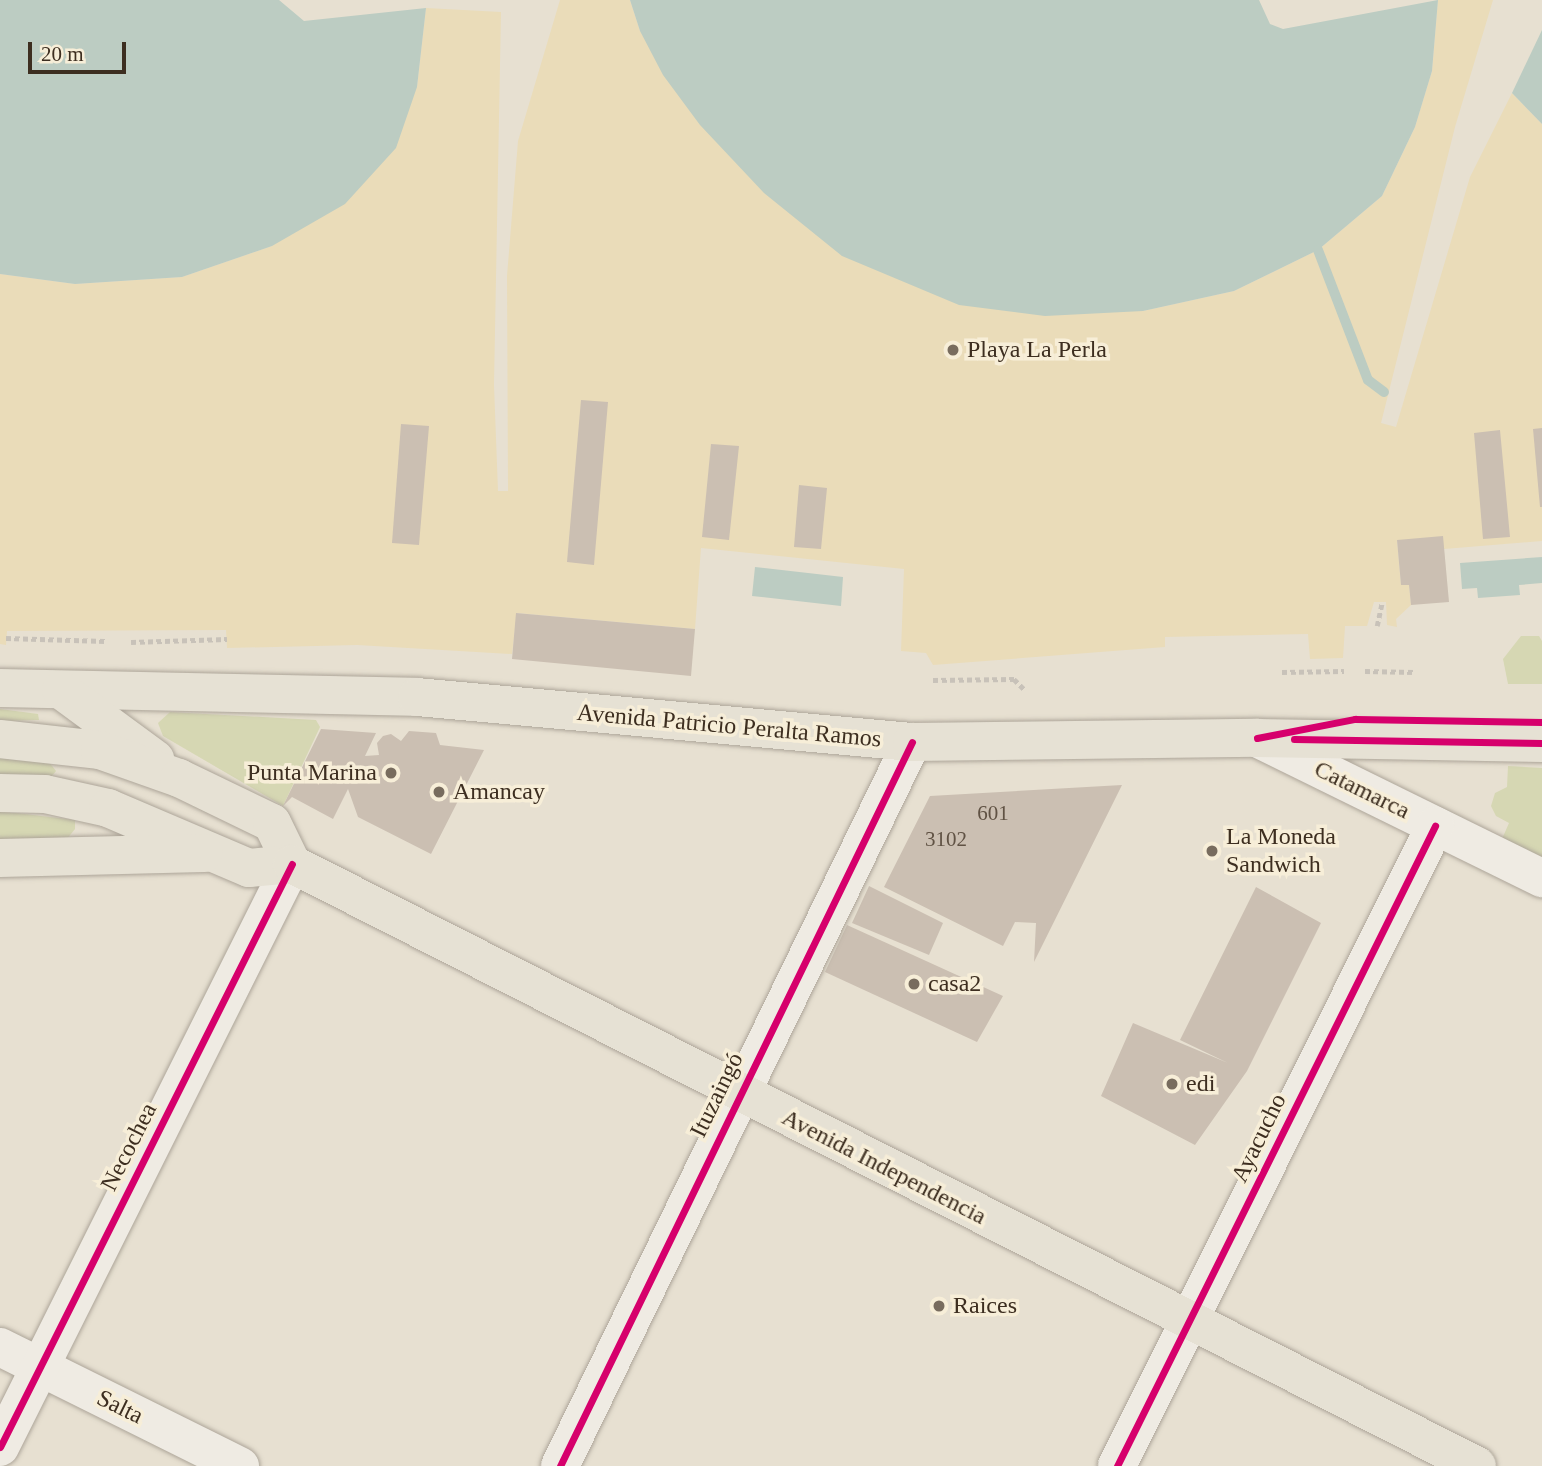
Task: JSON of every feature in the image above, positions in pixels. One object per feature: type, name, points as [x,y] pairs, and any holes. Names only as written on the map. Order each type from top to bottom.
[{"type":"main road","name":"Avenida Patricio Peralta Ramos","points":[[0,688],[417,697],[912,742],[1257,738],[1542,743]]},
{"type":"main road","points":[[61,690],[104,718],[178,778]]},
{"type":"main road","points":[[0,739],[100,750],[178,778],[272,823],[292,864],[249,868],[218,853],[81,800],[0,793]]},
{"type":"main road","points":[[0,858],[218,853]]},
{"type":"main road","name":"Avenida Independencia","points":[[292,864],[738,1094],[1477,1466]]},
{"type":"street","name":"Catamarca","points":[[1257,738],[1542,878]]},
{"type":"street","name":"Ituzaingó","points":[[560,1466],[738,1094],[912,742]]},
{"type":"street","name":"Ayacucho","points":[[1117,1466],[1435,826]]},
{"type":"street","name":"Necochea","points":[[0,1447],[292,864]]},
{"type":"street","name":"Salta","points":[[0,1347],[240,1466]]},
{"type":"path","points":[[1377,626],[1382,602]]},
{"type":"path","points":[[6,638],[105,641]]},
{"type":"path","points":[[131,642],[227,639]]},
{"type":"path","points":[[1282,672],[1344,671]]},
{"type":"path","points":[[1365,671],[1414,672]]},
{"type":"path","points":[[933,680],[1014,679],[1025,690]]},
{"type":"green space","points":[[1521,636],[1539,636],[1542,641],[1542,684],[1508,684],[1503,659]]},
{"type":"green space","points":[[0,709],[38,714],[39,720],[0,721]]},
{"type":"green space","points":[[170,712],[316,720],[320,727],[283,806],[163,736],[158,723]]},
{"type":"green space","points":[[0,758],[49,762],[56,771],[51,777],[0,774]]},
{"type":"green space","points":[[1508,766],[1542,768],[1542,858],[1502,839],[1509,823],[1496,816],[1491,806],[1495,793],[1507,787]]},
{"type":"green space","points":[[0,811],[75,820],[75,829],[66,840],[0,840]]},
{"type":"sand","name":"Playa La Perla","points":[[560,0],[630,0],[640,31],[1143,311],[1234,291],[1318,250],[1382,196],[1415,127],[1432,71],[1438,0],[1493,0],[1455,127],[1381,423],[1396,427],[1470,177],[1512,93],[1542,124],[1542,541],[1444,549],[1397,540],[1401,585],[1409,585],[1411,605],[1396,619],[1397,627],[1387,625],[1386,602],[1374,602],[1367,626],[1345,626],[1343,658],[1310,659],[1308,634],[1165,637],[1165,647],[933,665],[926,653],[901,651],[904,569],[701,548],[695,629],[517,613],[512,654],[357,645],[227,648],[226,630],[7,631],[6,645],[0,644],[0,274],[75,284],[182,277],[272,246],[417,87],[426,8],[501,12],[494,385],[498,491],[508,491],[507,276],[518,141]]},
{"type":"shaded area","points":[[0,0],[279,0],[304,21],[426,8],[417,87],[396,148],[345,204],[272,246],[182,277],[75,284],[0,274]]},
{"type":"shaded area","points":[[630,0],[1259,0],[1270,24],[1283,29],[1438,0],[1432,71],[1415,127],[1382,196],[1318,250],[1234,291],[1143,311],[1045,316],[959,305],[842,256],[764,193],[700,125],[663,75],[640,31]]},
{"type":"shaded area","points":[[1542,30],[1542,124],[1512,93]]},
{"type":"shaded area","points":[[1542,557],[1542,583],[1519,585],[1520,595],[1478,598],[1477,588],[1462,589],[1460,563]]},
{"type":"shaded area","points":[[755,567],[843,577],[841,606],[752,596]]},
{"type":"building","points":[[581,400],[608,402],[594,565],[567,562]]},
{"type":"building","points":[[401,424],[429,426],[419,545],[392,543]]},
{"type":"building","points":[[1542,428],[1542,507],[1540,507],[1533,429]]},
{"type":"building","points":[[1500,430],[1510,537],[1483,539],[1474,433]]},
{"type":"building","points":[[711,444],[739,446],[729,540],[702,537]]},
{"type":"building","points":[[799,485],[827,488],[821,549],[794,547]]},
{"type":"building","points":[[1443,536],[1449,602],[1411,605],[1409,585],[1401,585],[1397,540]]},
{"type":"building","points":[[516,613],[695,629],[691,676],[512,659]]},
{"type":"building","points":[[321,729],[376,733],[365,756],[379,755],[377,743],[383,736],[391,734],[401,741],[409,731],[436,733],[440,745],[484,750],[431,854],[358,817],[348,789],[333,819],[292,797],[283,806]]},
{"type":"building","points":[[1122,785],[1034,962],[1036,923],[1015,922],[1003,946],[884,887],[930,796]]},
{"type":"building","points":[[869,886],[943,923],[929,955],[852,923]]},
{"type":"building","points":[[1256,887],[1321,923],[1247,1071],[1195,1145],[1101,1096],[1133,1023],[1228,1063],[1180,1040]]},
{"type":"building","name":"casa2","points":[[847,925],[1003,996],[977,1042],[825,972]]},
{"type":"waterway","points":[[1318,250],[1368,380],[1384,392]]},
{"type":"cycle path","points":[[1257,738],[1355,719],[1542,722]]},
{"type":"cycle path","points":[[1294,739],[1542,743]]},
{"type":"cycle path","points":[[560,1466],[912,742]]},
{"type":"cycle path","points":[[1117,1466],[1435,826]]},
{"type":"cycle path","points":[[0,1447],[292,864]]},
{"type":"place","name":"Playa La Perla","points":[[953,350]]},
{"type":"place","name":"Punta Marina","points":[[391,773]]},
{"type":"place","name":"Amancay","points":[[439,792]]},
{"type":"place","name":"La Moneda Sandwich","points":[[1212,851]]},
{"type":"place","name":"casa2","points":[[914,984]]},
{"type":"place","name":"edi","points":[[1172,1084]]},
{"type":"place","name":"Raices","points":[[939,1306]]}]
